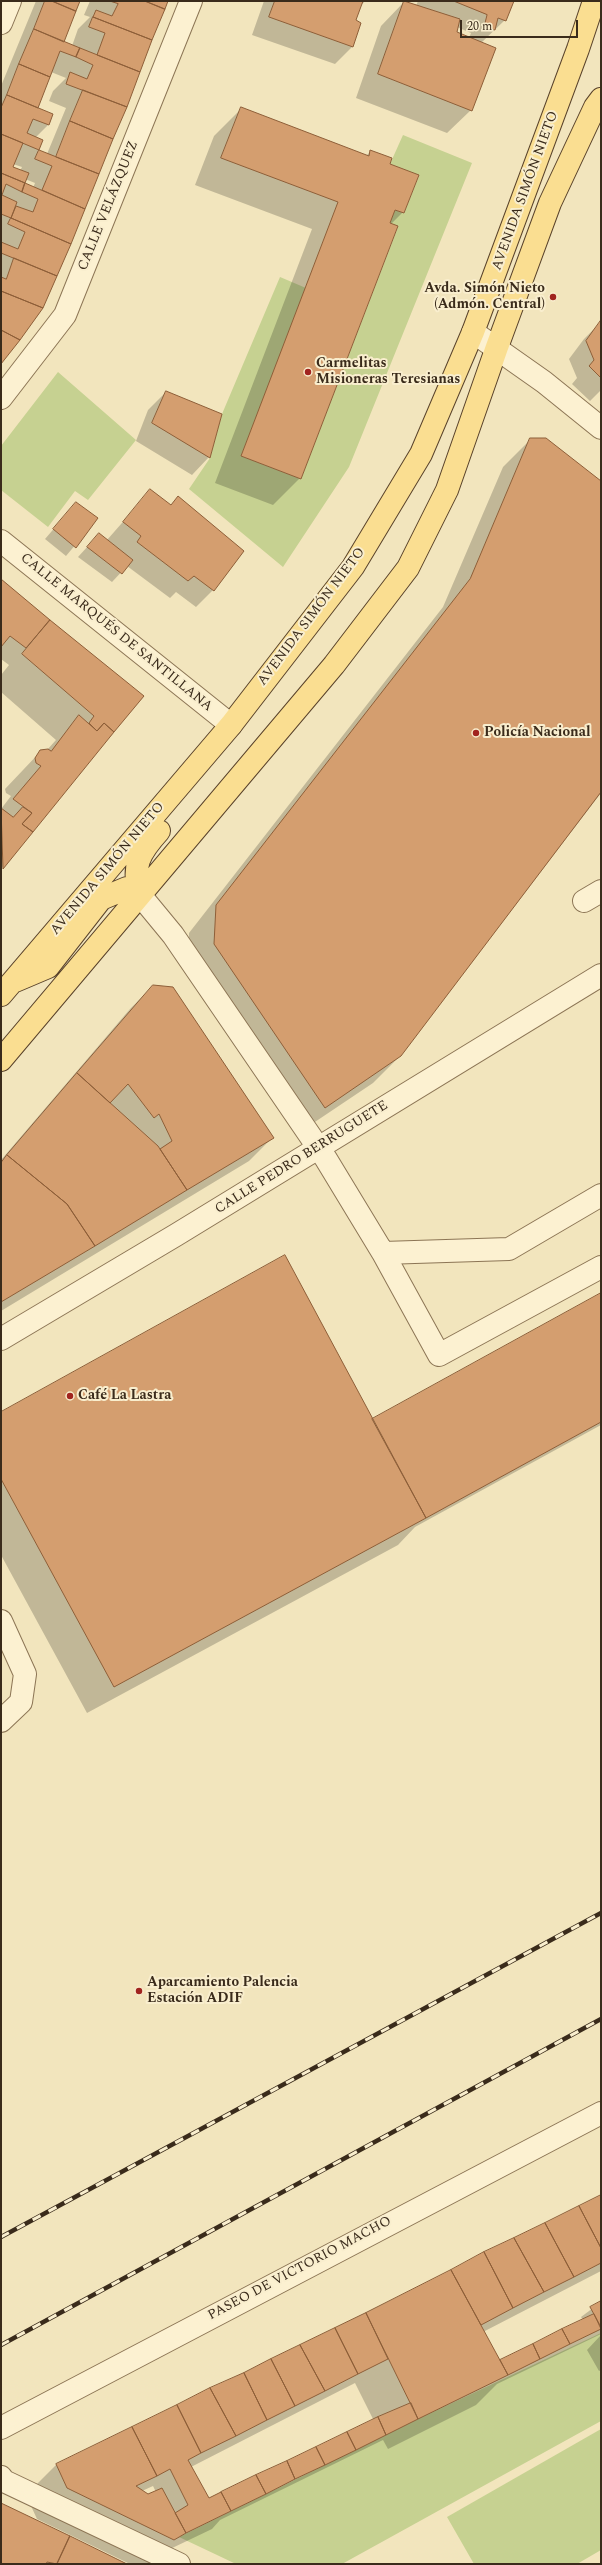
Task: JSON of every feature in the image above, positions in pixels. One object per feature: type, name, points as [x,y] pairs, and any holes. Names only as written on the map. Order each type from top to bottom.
[{"type":"main road","name":"AVENIDA SIMÓN NIETO","points":[[6,988],[231,725],[353,568],[421,454],[473,332],[578,49],[594,1]]},
{"type":"main road","name":"AVENIDA SIMÓN NIETO","points":[[1,1060],[334,665],[408,568],[447,490],[496,347],[550,203],[595,107],[601,99]]},
{"type":"main road","points":[[140,895],[135,878],[141,851],[204,779],[231,725]]},
{"type":"main road","points":[[6,988],[48,967],[101,899],[127,888],[140,895]]},
{"type":"street","points":[[1,23],[10,1]]},
{"type":"street","name":"CALLE VELÁZQUEZ","points":[[1,398],[65,315],[191,1]]},
{"type":"street","points":[[473,332],[496,347],[601,428]]},
{"type":"street","name":"CALLE MARQUÉS DE SANTILLANA","points":[[1,541],[231,725]]},
{"type":"street","points":[[140,895],[172,935],[319,1148],[383,1253],[439,1355],[601,1267]]},
{"type":"street","name":"CALLE PEDRO BERRUGUETE","points":[[1,1339],[319,1148],[601,975]]},
{"type":"street","points":[[383,1253],[509,1248],[601,1195]]},
{"type":"street","points":[[1,1621],[25,1674],[21,1702],[2,1721]]},
{"type":"street","name":"PASEO DE VICTORIO MACHO","points":[[1,2428],[601,2113]]},
{"type":"street","points":[[1,2477],[4,2481],[179,2564]]},
{"type":"green space","points":[[403,135],[472,163],[349,467],[283,567],[189,489],[210,458],[222,414],[280,277],[306,288],[241,456],[301,479],[398,227],[390,223],[395,210],[404,213],[419,176],[390,164]]},
{"type":"green space","points":[[58,372],[136,440],[88,500],[75,491],[48,527],[1,490],[1,446]]},
{"type":"green space","points":[[601,2333],[601,2421],[342,2564],[236,2564],[179,2537],[418,2419]]},
{"type":"green space","points":[[601,2429],[601,2550],[577,2564],[474,2564],[447,2517]]},
{"type":"building","points":[[45,1],[52,1],[76,11],[64,42],[34,29]]},
{"type":"building","points":[[52,1],[80,1],[76,11]]},
{"type":"building","points":[[110,1],[145,1],[165,9],[152,40],[93,17],[96,10],[112,16],[118,4]]},
{"type":"building","points":[[145,1],[168,1],[165,9]]},
{"type":"building","points":[[275,1],[363,1],[356,20],[361,23],[353,47],[269,17]]},
{"type":"building","points":[[404,1],[460,19],[457,32],[496,48],[472,111],[378,74]]},
{"type":"building","points":[[454,1],[514,1],[506,21],[498,18],[495,30],[484,27],[487,15]]},
{"type":"building","points":[[93,17],[152,40],[140,72],[97,55],[105,33],[89,27]]},
{"type":"building","points":[[34,29],[80,48],[76,57],[60,51],[50,77],[19,64]]},
{"type":"building","points":[[80,48],[140,72],[127,107],[66,84],[70,72],[87,79],[93,65],[76,57]]},
{"type":"building","points":[[19,64],[50,77],[38,108],[7,95]]},
{"type":"building","points":[[83,90],[127,107],[113,139],[70,121]]},
{"type":"building","points":[[7,95],[53,114],[49,125],[33,119],[27,133],[43,140],[39,150],[1,134],[1,108]]},
{"type":"building","name":"Carmelitas Misioneras Teresianas","points":[[241,107],[369,156],[370,150],[392,158],[390,164],[419,175],[404,213],[395,210],[390,223],[398,226],[301,479],[241,456],[338,202],[221,158]]},
{"type":"building","points":[[70,121],[113,139],[99,174],[56,157]]},
{"type":"building","points":[[1,134],[23,143],[13,167],[29,173],[25,183],[1,173]]},
{"type":"building","points":[[39,150],[99,174],[85,209],[42,190],[52,166],[35,159]]},
{"type":"building","points":[[1,173],[25,183],[22,192],[6,184],[2,195],[17,202],[11,218],[1,214]]},
{"type":"building","points":[[25,183],[85,209],[71,244],[11,218],[16,206],[33,212],[38,199],[22,192]]},
{"type":"building","points":[[11,218],[71,244],[57,276],[1,253],[1,242],[18,249],[25,232],[8,224]]},
{"type":"building","points":[[14,258],[57,276],[43,308],[1,291],[1,277],[6,279]]},
{"type":"building","points":[[1,291],[43,308],[20,340],[1,330]]},
{"type":"building","points":[[601,320],[601,378],[589,366],[594,360],[586,341]]},
{"type":"building","points":[[1,330],[20,340],[1,364]]},
{"type":"building","points":[[166,391],[222,414],[210,458],[152,423]]},
{"type":"building","name":"Policía Nacional","points":[[530,438],[546,438],[601,481],[601,792],[401,1056],[325,1108],[214,944],[216,905],[470,579]]},
{"type":"building","points":[[150,489],[171,505],[178,496],[244,551],[214,591],[194,576],[188,581],[137,542],[141,536],[123,522]]},
{"type":"building","points":[[76,502],[98,518],[76,548],[53,529]]},
{"type":"building","points":[[99,533],[133,560],[122,574],[87,547]]},
{"type":"building","points":[[1,579],[50,620],[26,648],[10,636],[1,647]]},
{"type":"building","points":[[50,620],[144,696],[114,732],[104,723],[97,731],[89,723],[94,716],[22,654]]},
{"type":"building","points":[[79,715],[97,731],[104,723],[114,732],[33,832],[22,824],[32,813],[13,799],[41,766],[36,763],[35,758],[40,750],[48,749],[51,751]]},
{"type":"building","points":[[23,807],[32,813],[22,824],[33,832],[3,869],[1,808],[13,817]]},
{"type":"building","points":[[153,985],[173,987],[274,1138],[187,1190],[160,1149],[172,1141],[159,1114],[154,1118],[128,1084],[110,1103],[77,1073]]},
{"type":"building","points":[[77,1073],[158,1146],[187,1190],[95,1246],[67,1204],[7,1155]]},
{"type":"building","points":[[7,1155],[67,1204],[95,1246],[1,1302],[1,1163]]},
{"type":"building","points":[[285,1255],[426,1518],[114,1687],[1,1479],[1,1412]]},
{"type":"building","points":[[601,1293],[601,1422],[426,1518],[372,1419]]},
{"type":"building","points":[[601,2195],[601,2248],[579,2206]]},
{"type":"building","points":[[579,2206],[601,2248],[601,2263],[574,2277],[545,2223]]},
{"type":"building","points":[[545,2223],[574,2277],[544,2292],[514,2238]]},
{"type":"building","points":[[514,2238],[544,2292],[513,2308],[484,2252]]},
{"type":"building","points":[[484,2252],[513,2308],[481,2325],[451,2270]]},
{"type":"building","points":[[451,2270],[508,2375],[418,2419],[366,2313]]},
{"type":"building","points":[[601,2301],[601,2327],[590,2307]]},
{"type":"building","points":[[366,2313],[388,2359],[358,2374],[335,2328]]},
{"type":"building","points":[[594,2314],[601,2329],[570,2344],[562,2329]]},
{"type":"building","points":[[335,2328],[358,2374],[325,2391],[300,2345]]},
{"type":"building","points":[[562,2329],[570,2344],[540,2359],[533,2344]]},
{"type":"building","points":[[533,2344],[540,2359],[508,2375],[500,2360]]},
{"type":"building","points":[[300,2345],[325,2391],[295,2406],[271,2359]]},
{"type":"building","points":[[271,2359],[295,2406],[267,2420],[244,2373]]},
{"type":"building","points":[[244,2373],[267,2420],[236,2436],[210,2388]]},
{"type":"building","points":[[210,2388],[236,2436],[201,2453],[177,2405]]},
{"type":"building","points":[[411,2403],[418,2419],[386,2435],[378,2417]]},
{"type":"building","points":[[177,2405],[201,2453],[188,2460],[209,2498],[221,2492],[231,2511],[186,2533],[175,2513],[188,2505],[170,2469],[157,2476],[132,2427]]},
{"type":"building","points":[[378,2417],[386,2435],[356,2450],[347,2432]]},
{"type":"building","points":[[132,2427],[157,2476],[136,2486],[148,2494],[162,2488],[186,2533],[174,2540],[67,2488],[56,2464]]},
{"type":"building","points":[[347,2432],[356,2450],[325,2465],[316,2447]]},
{"type":"building","points":[[316,2447],[325,2465],[295,2479],[287,2461]]},
{"type":"building","points":[[287,2461],[295,2479],[266,2494],[256,2475]]},
{"type":"building","points":[[256,2475],[266,2494],[231,2511],[221,2492]]},
{"type":"building","points":[[1,2503],[70,2536],[57,2564],[47,2562],[46,2564],[1,2564]]},
{"type":"building","points":[[70,2536],[127,2564],[57,2564]]},
{"type":"railway","points":[[1,2237],[601,1913]]},
{"type":"railway","points":[[1,2345],[601,2019]]},
{"type":"place","name":"Avda. Simón Nieto (Admón. Central)","points":[[553,297]]},
{"type":"place","name":"Carmelitas Misioneras Teresianas","points":[[308,372]]},
{"type":"place","name":"Policía Nacional","points":[[476,733]]},
{"type":"place","name":"Café La Lastra","points":[[70,1396]]},
{"type":"place","name":"Aparcamiento Palencia Estación ADIF","points":[[139,1991]]}]
